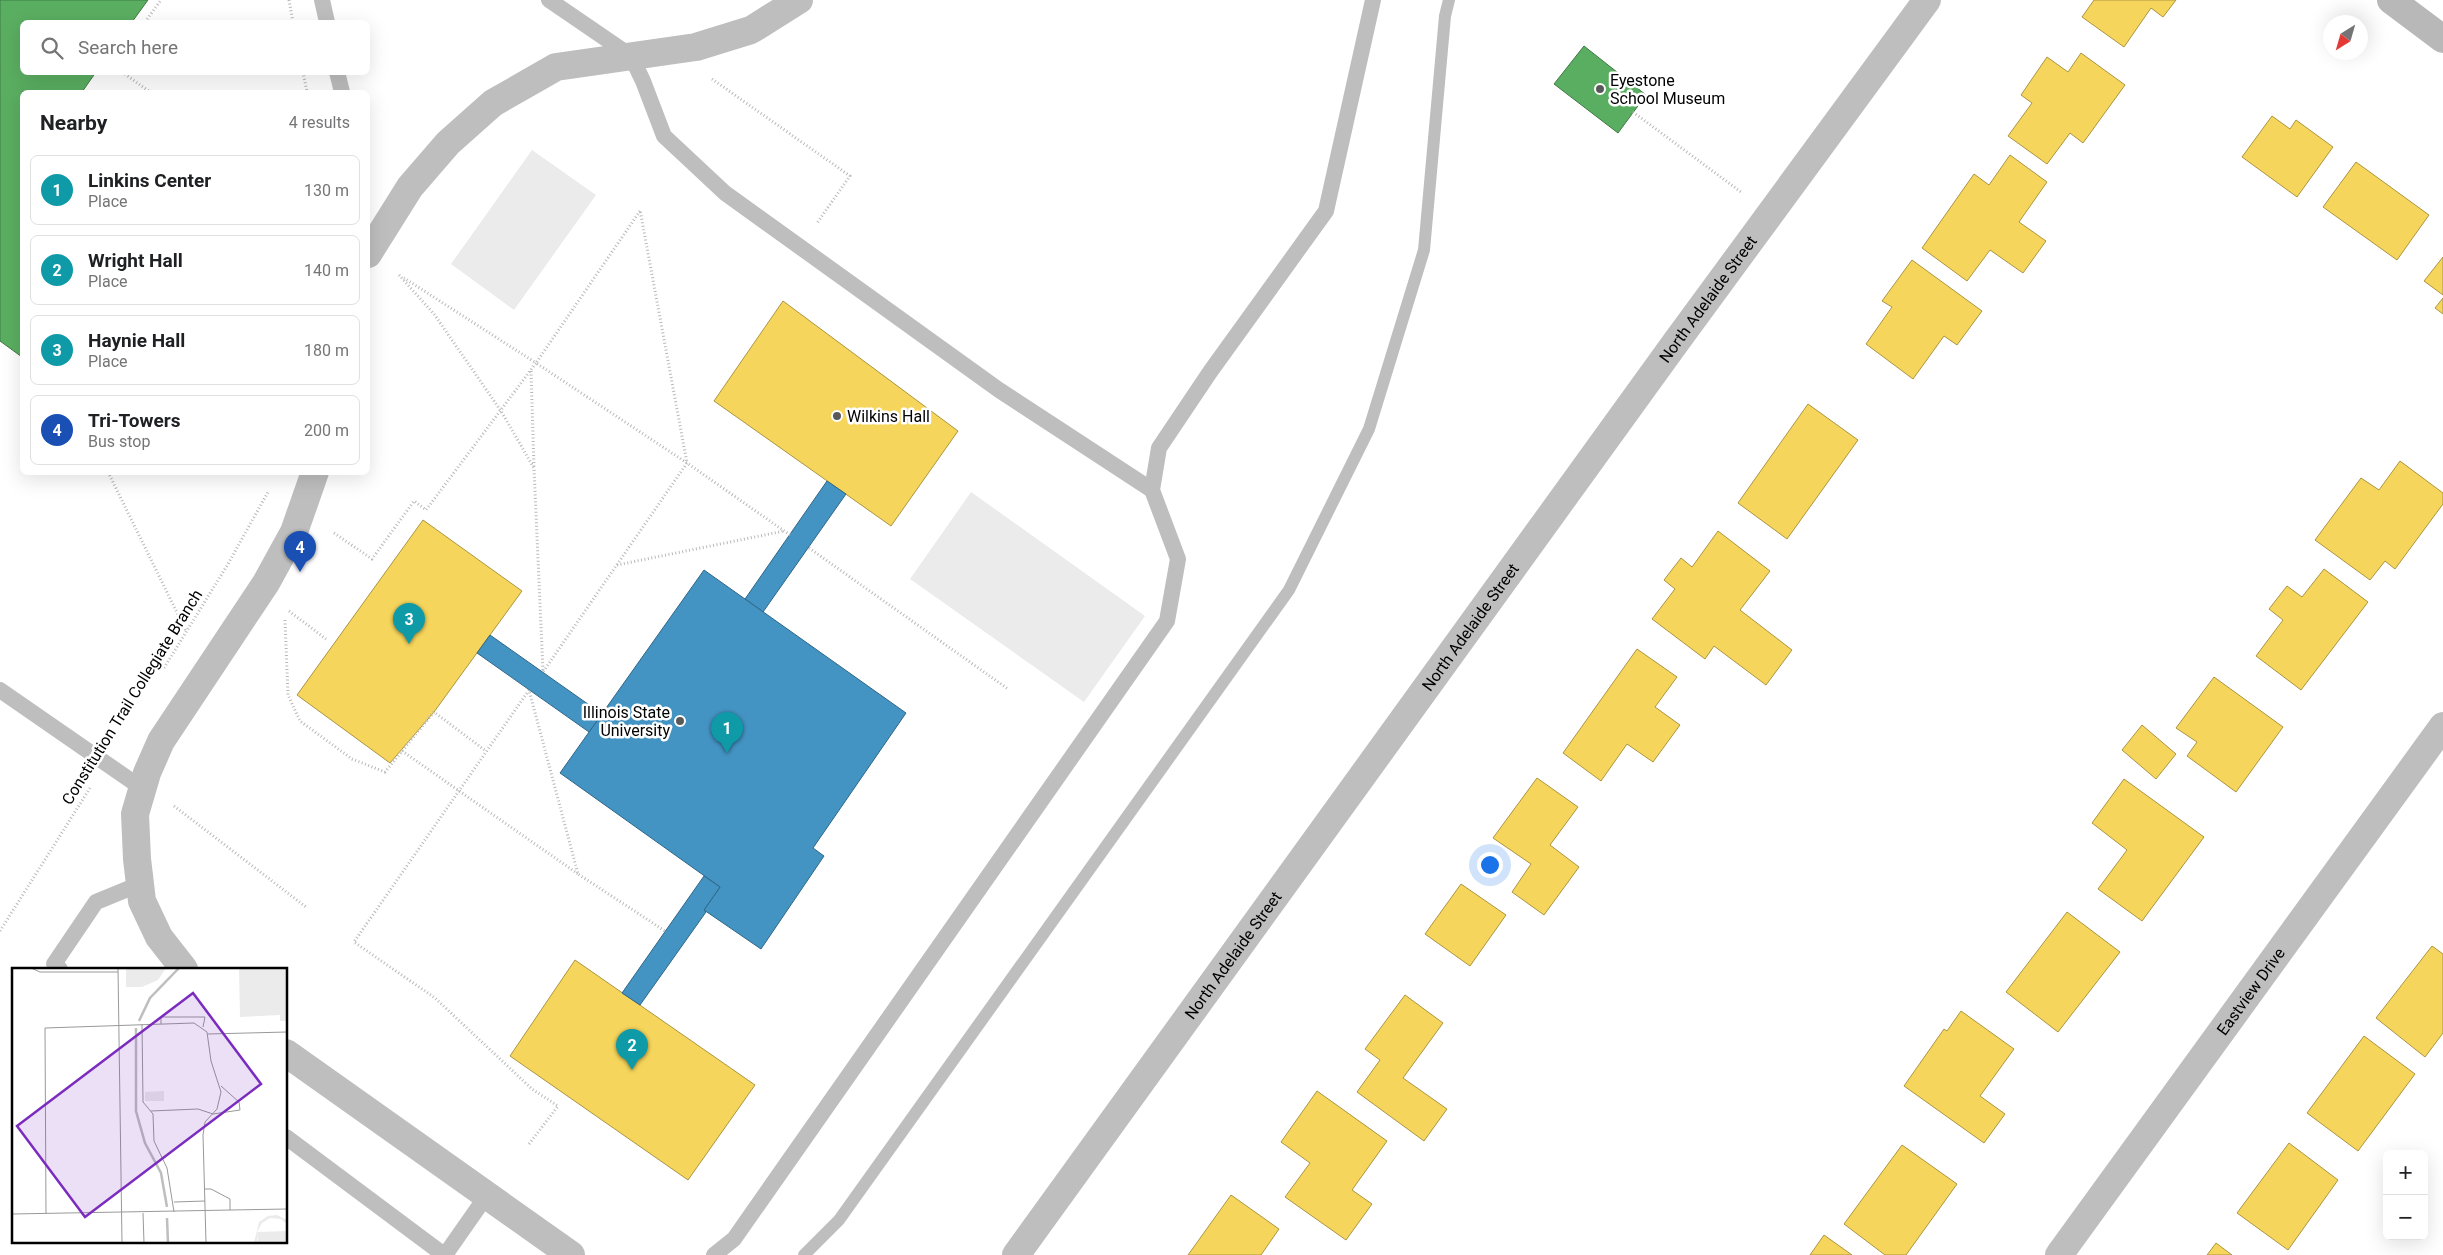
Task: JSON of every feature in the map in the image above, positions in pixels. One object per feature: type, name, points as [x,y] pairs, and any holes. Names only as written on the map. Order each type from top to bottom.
[{"type":"main road","points":[[2391,0],[2443,39]]},
{"type":"street","points":[[370,249],[410,187],[448,143],[494,104],[556,67],[696,48],[751,30],[799,0]]},
{"type":"street","name":"North Adelaide Street","points":[[1016,1255],[1927,0]]},
{"type":"street","points":[[183,968],[159,937],[142,901],[135,814],[161,742],[266,583],[294,532],[314,475]]},
{"type":"street","name":"Eastview Drive","points":[[2059,1255],[2443,726]]},
{"type":"street","points":[[288,1054],[572,1255]]},
{"type":"lane","points":[[322,0],[327,20]]},
{"type":"lane","points":[[549,0],[631,56],[643,81],[664,136],[725,193],[999,390],[1152,490]]},
{"type":"lane","points":[[714,1255],[734,1239],[1167,621],[1178,559],[1152,490],[1159,448],[1210,372],[1326,211],[1373,0]]},
{"type":"lane","points":[[338,75],[342,90]]},
{"type":"lane","points":[[0,690],[143,789]]},
{"type":"lane","points":[[59,968],[54,964],[96,902],[140,884]]},
{"type":"lane","points":[[288,1139],[445,1255],[487,1195]]},
{"type":"path","points":[[146,20],[161,0]]},
{"type":"path","points":[[289,0],[293,20]]},
{"type":"path","points":[[126,75],[147,90]]},
{"type":"path","points":[[304,75],[307,90]]},
{"type":"path","points":[[708,76],[850,176],[812,230]]},
{"type":"path","points":[[1633,112],[1770,214]]},
{"type":"path","points":[[334,533],[372,559],[414,501],[426,510],[536,363],[640,210],[687,463],[543,672],[531,370]]},
{"type":"path","points":[[534,468],[501,411],[434,314],[399,275],[687,463],[790,535]]},
{"type":"path","points":[[109,475],[186,632]]},
{"type":"path","name":"Constitution Trail Collegiate Branch","points":[[161,673],[228,564],[270,489]]},
{"type":"path","points":[[617,565],[785,531]]},
{"type":"path","points":[[809,548],[1008,689]]},
{"type":"path","points":[[326,639],[285,607],[288,696],[300,721],[352,759],[385,772],[434,712],[486,751]]},
{"type":"path","points":[[529,1144],[558,1106],[532,1089],[435,998],[354,942],[459,789],[530,690],[578,874]]},
{"type":"path","points":[[402,751],[459,789],[578,874],[665,931]]},
{"type":"path","name":"Constitution Trail Collegiate Branch","points":[[0,931],[105,763]]},
{"type":"path","points":[[143,789],[169,802],[306,907]]},
{"type":"shaded area","points":[[532,150],[596,195],[514,310],[451,264]]},
{"type":"shaded area","points":[[971,492],[1145,616],[1084,702],[910,579]]},
{"type":"building: Homes","points":[[2094,0],[2176,0],[2163,17],[2151,8],[2124,47],[2082,17]]},
{"type":"building: Homes","points":[[2081,53],[2125,85],[2083,143],[2070,133],[2047,164],[2008,136],[2032,103],[2021,95],[2047,57],[2068,72]]},
{"type":"building: Homes","points":[[2272,116],[2290,129],[2296,120],[2333,147],[2297,197],[2242,157]]},
{"type":"building: Homes","points":[[2010,155],[2047,182],[2019,222],[2046,241],[2023,273],[1990,250],[1967,281],[1922,248],[1974,174],[1989,185]]},
{"type":"building: Homes","points":[[2356,162],[2429,215],[2397,260],[2323,207]]},
{"type":"building: Homes","points":[[2443,257],[2443,295],[2424,281]]},
{"type":"building: Homes","points":[[1912,260],[1982,311],[1957,345],[1944,336],[1913,379],[1866,344],[1892,307],[1882,301]]},
{"type":"building: Homes","points":[[2443,298],[2443,314],[2435,308]]},
{"type":"building: Homes","name":"Wilkins Hall","points":[[783,301],[958,431],[891,526],[714,401]]},
{"type":"building: Homes","points":[[1808,404],[1858,440],[1787,539],[1738,503]]},
{"type":"building: Homes","points":[[2400,461],[2443,493],[2443,504],[2395,569],[2385,561],[2370,580],[2315,540],[2361,478],[2379,490]]},
{"type":"building: Homes","points":[[423,520],[522,591],[434,712],[390,763],[297,695]]},
{"type":"building: Homes","points":[[1718,531],[1770,571],[1740,610],[1792,650],[1766,685],[1714,646],[1705,659],[1652,619],[1675,589],[1664,580],[1681,558],[1692,567]]},
{"type":"building: Homes","points":[[2324,569],[2368,602],[2301,690],[2256,656],[2283,620],[2269,609],[2287,586],[2302,597]]},
{"type":"building: Homes","points":[[1637,649],[1677,677],[1655,707],[1680,725],[1653,762],[1627,744],[1601,781],[1563,753]]},
{"type":"building: Homes","points":[[2214,677],[2283,727],[2236,792],[2187,756],[2197,742],[2176,728]]},
{"type":"building: Homes","points":[[2142,725],[2176,754],[2156,779],[2122,750]]},
{"type":"building: Homes","points":[[1537,778],[1578,807],[1550,845],[1579,867],[1544,915],[1512,892],[1531,864],[1493,838]]},
{"type":"building: Homes","points":[[2124,779],[2204,837],[2142,921],[2098,889],[2127,850],[2092,823]]},
{"type":"building: Homes","points":[[1461,884],[1506,915],[1470,966],[1425,934]]},
{"type":"building: Homes","points":[[2067,912],[2120,952],[2058,1032],[2006,992]]},
{"type":"building: Homes","points":[[2432,946],[2443,954],[2443,1033],[2425,1057],[2376,1018]]},
{"type":"building: Homes","points":[[575,960],[755,1085],[688,1180],[510,1056]]},
{"type":"building: Homes","points":[[1405,995],[1443,1023],[1403,1078],[1447,1109],[1424,1141],[1357,1092],[1380,1060],[1365,1049]]},
{"type":"building: Homes","points":[[1961,1011],[2014,1049],[1980,1096],[2005,1114],[1984,1143],[1904,1086],[1944,1029],[1947,1031]]},
{"type":"building: Homes","points":[[2364,1036],[2415,1074],[2358,1151],[2307,1113]]},
{"type":"building: Homes","points":[[1317,1091],[1387,1141],[1352,1190],[1372,1204],[1346,1240],[1285,1197],[1310,1163],[1281,1142]]},
{"type":"building: Homes","points":[[2289,1143],[2338,1180],[2288,1250],[2237,1213]]},
{"type":"building: Homes","points":[[1902,1145],[1957,1184],[1906,1255],[1885,1255],[1844,1224]]},
{"type":"building: Homes","points":[[1231,1195],[1279,1229],[1261,1255],[1188,1255]]},
{"type":"building: Homes","points":[[1824,1235],[1852,1255],[1810,1255]]},
{"type":"building: Homes","points":[[2216,1243],[2232,1255],[2207,1255]]},
{"type":"building: Schools","points":[[827,481],[846,494],[763,612],[745,599]]},
{"type":"building: Schools","points":[[704,570],[906,713],[813,848],[824,856],[761,949],[704,910],[720,887],[560,773]]},
{"type":"building: Schools","points":[[490,635],[602,714],[589,732],[477,653]]},
{"type":"building: Schools","points":[[704,876],[720,887],[704,910],[706,912],[640,1005],[622,993]]},
{"type":"building: Public","points":[[0,0],[148,0],[133,20],[20,20],[20,75],[94,75],[83,90],[20,90],[20,356],[0,341]]},
{"type":"building: Public","name":"Eyestone School Museum","points":[[1584,46],[1646,95],[1618,133],[1554,84]]},
{"type":"waterway","points":[[804,1255],[839,1220],[1289,590],[1369,429],[1424,250],[1445,16],[1449,0]]},
{"type":"place","name":"Eyestone School Museum","points":[[1600,89]]},
{"type":"place","name":"Wilkins Hall","points":[[837,416]]},
{"type":"place","name":"Tri-Towers","points":[[300,572]]},
{"type":"place","name":"Haynie Hall","points":[[409,644]]},
{"type":"place","name":"Illinois State University","points":[[680,721]]},
{"type":"place","name":"Linkins Center","points":[[727,753]]},
{"type":"place","name":"Wright Hall","points":[[632,1070]]}]
